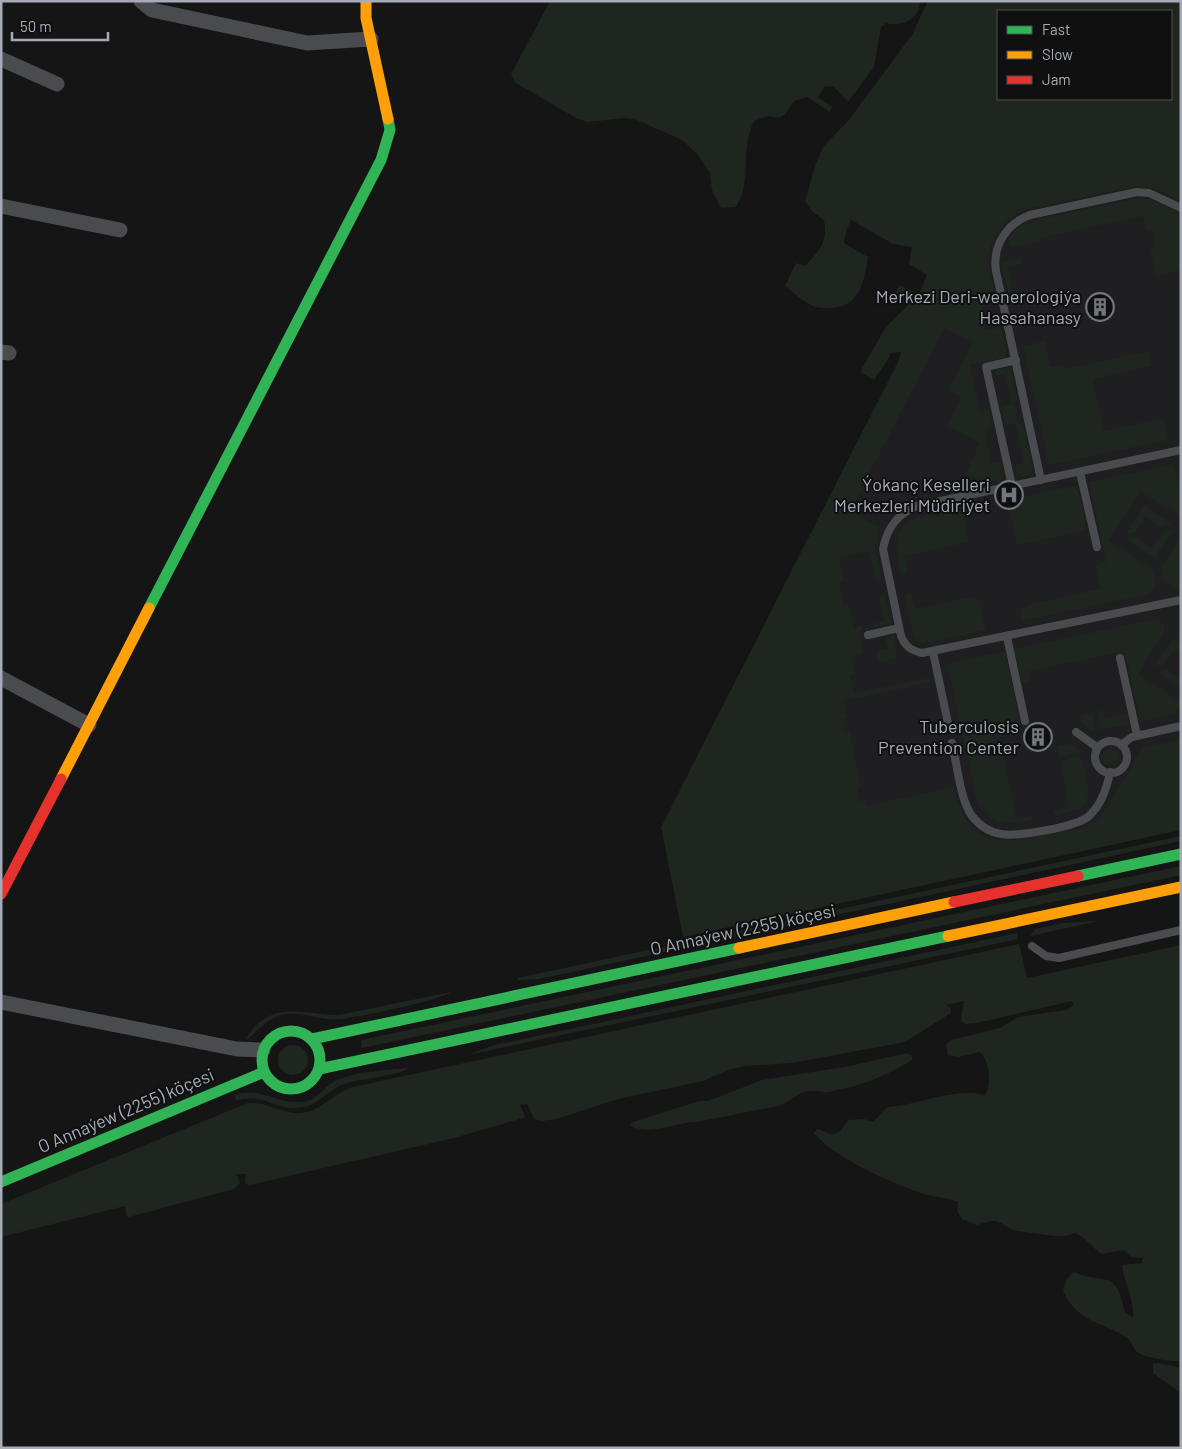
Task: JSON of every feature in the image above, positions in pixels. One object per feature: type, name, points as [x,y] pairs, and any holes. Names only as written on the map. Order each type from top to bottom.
[{"type":"main road","points":[[1,894],[381,160],[390,130],[370,39],[366,1]]},
{"type":"main road","name":"O Annaýew (2255) köçesi","points":[[312,1039],[1181,854]]},
{"type":"main road","points":[[319,1069],[1181,887]]},
{"type":"main road","points":[[294,1031],[312,1039],[319,1053],[319,1069],[309,1082],[294,1089],[278,1086],[264,1072],[263,1050],[276,1035],[294,1031]]},
{"type":"main road","name":"O Annaýew (2255) köçesi","points":[[1,1182],[264,1072]]},
{"type":"street","points":[[141,1],[152,10],[307,43],[370,39]]},
{"type":"street","points":[[1,60],[57,84]]},
{"type":"street","points":[[1,206],[120,230]]},
{"type":"street","points":[[1,678],[88,725]]},
{"type":"street","points":[[1,1002],[237,1049],[263,1050]]},
{"type":"lane","points":[[1041,480],[995,266],[999,245],[1012,225],[1030,215],[1143,192],[1154,195],[1181,208]]},
{"type":"lane","points":[[1012,486],[986,367],[1016,360]]},
{"type":"lane","points":[[1181,450],[917,506],[897,518],[885,537],[884,549],[899,628],[905,645],[911,651],[922,653],[1181,600]]},
{"type":"lane","points":[[1080,472],[1097,546]]},
{"type":"lane","points":[[868,635],[899,628]]},
{"type":"lane","points":[[1007,637],[1025,721]]},
{"type":"lane","points":[[933,652],[948,723]]},
{"type":"lane","points":[[1120,658],[1137,735]]},
{"type":"lane","points":[[1121,745],[1126,740],[1137,735],[1181,726]]},
{"type":"lane","points":[[1076,732],[1098,748]]},
{"type":"lane","points":[[1112,741],[1121,745],[1126,754],[1125,764],[1118,771],[1110,772],[1103,770],[1096,762],[1098,748],[1112,741]]},
{"type":"lane","points":[[952,743],[968,809],[985,828],[1000,834],[1017,835],[1073,823],[1088,817],[1104,794],[1110,772]]},
{"type":"lane","points":[[1032,946],[1046,956],[1059,958],[1181,930]]},
{"type":"shaded area","points":[[550,1],[920,1],[917,13],[909,21],[898,24],[886,23],[881,27],[874,67],[848,102],[834,87],[825,86],[818,97],[832,107],[830,112],[807,97],[794,101],[785,114],[778,118],[768,116],[754,121],[747,143],[744,186],[741,197],[736,207],[721,208],[712,190],[710,173],[697,154],[682,140],[637,120],[625,118],[587,122],[576,118],[516,83],[511,74]]},
{"type":"shaded area","points":[[928,1],[1181,1],[1181,201],[1153,188],[1138,186],[1026,209],[1005,223],[995,237],[989,253],[989,269],[994,293],[980,298],[986,330],[997,328],[1002,330],[1007,354],[1004,358],[970,365],[980,411],[989,409],[993,427],[984,430],[991,463],[1000,462],[1003,477],[999,482],[986,483],[966,473],[980,443],[947,426],[961,397],[949,390],[973,342],[944,328],[850,511],[880,527],[876,548],[882,579],[876,581],[869,551],[839,558],[844,581],[839,582],[844,605],[849,605],[854,628],[862,626],[863,630],[859,631],[863,654],[851,657],[855,674],[850,675],[854,693],[930,678],[931,682],[843,701],[847,718],[843,719],[845,732],[850,732],[861,787],[857,788],[860,801],[865,801],[866,806],[954,787],[960,807],[968,822],[977,832],[988,837],[1001,840],[1015,840],[1077,829],[1091,824],[1104,811],[1142,748],[1181,739],[1181,830],[683,937],[661,827],[899,360],[901,352],[891,353],[874,380],[860,372],[886,327],[908,305],[902,297],[895,294],[899,285],[919,294],[927,275],[909,264],[912,247],[893,244],[851,220],[846,231],[844,243],[868,257],[863,283],[856,296],[850,302],[834,308],[820,308],[807,303],[785,286],[796,263],[805,266],[822,246],[825,235],[824,220],[812,211],[805,201],[816,163],[824,146],[848,121],[912,35]]},
{"type":"shaded area","name":"Ýokanç Keselleri Merkezleri Müdiriýet","points":[[1037,100],[1048,100],[1181,168],[1181,821],[689,926],[667,828]]},
{"type":"shaded area","points":[[1139,198],[1150,199],[1181,214],[1181,270],[1156,276],[1150,248],[1155,247],[1152,230],[1146,231],[1143,216],[1039,238],[1039,242],[1013,247],[1009,243],[1015,230],[1027,222]]},
{"type":"shaded area","points":[[1022,258],[1023,264],[1008,267],[1013,290],[1008,291],[1001,263]]},
{"type":"shaded area","points":[[1045,341],[1050,367],[1064,365],[1065,369],[1149,351],[1152,366],[1093,379],[1104,431],[1164,418],[1168,440],[1049,465],[1023,346]]},
{"type":"shaded area","points":[[1011,367],[1018,401],[1014,402],[1019,423],[1023,423],[1033,469],[1030,475],[1023,477],[1017,472],[1015,465],[1024,463],[1015,423],[1005,425],[1001,407],[1011,404],[1005,375],[997,376],[994,374],[996,370]]},
{"type":"shaded area","points":[[1174,464],[1181,494],[1181,517],[1141,492],[1109,540],[1153,569],[1156,584],[1149,594],[1021,621],[1020,610],[1027,605],[1100,589],[1095,565],[1106,562],[1089,482]]},
{"type":"shaded area","points":[[1077,485],[1087,530],[1017,545],[1007,500]]},
{"type":"shaded area","points":[[1144,506],[1172,524],[1161,527],[1146,517],[1136,532],[1126,534]]},
{"type":"shaded area","points":[[962,509],[969,542],[904,556],[907,572],[900,573],[897,539],[901,529],[908,522],[918,518]]},
{"type":"shaded area","points":[[1173,530],[1155,558],[1127,540],[1137,538],[1152,547],[1162,533]]},
{"type":"shaded area","points":[[1181,536],[1181,588],[1175,589],[1164,582],[1161,567]]},
{"type":"shaded area","points":[[911,592],[915,609],[975,596],[976,600],[979,600],[986,630],[925,643],[918,642],[914,637],[904,594]]},
{"type":"shaded area","points":[[885,596],[891,623],[875,627],[874,624],[884,621],[879,597]]},
{"type":"shaded area","points":[[1155,619],[1164,624],[1165,631],[1138,674],[1180,701],[1181,706],[1175,714],[1140,722],[1125,651],[1029,671],[1030,681],[1022,683],[1014,649]]},
{"type":"shaded area","points":[[894,635],[897,658],[879,663],[876,651],[888,648],[885,637]]},
{"type":"shaded area","points":[[1173,638],[1181,643],[1181,652],[1175,649],[1165,664],[1155,666]]},
{"type":"shaded area","points":[[1005,651],[1020,723],[1012,725],[1013,735],[999,738],[1017,819],[1031,816],[1035,819],[1018,822],[1002,822],[994,819],[982,809],[977,801],[947,664]]},
{"type":"shaded area","points":[[1167,670],[1181,679],[1181,688],[1156,672]]},
{"type":"shaded area","points":[[1103,710],[1105,718],[1127,713],[1129,724],[1101,730],[1097,712]]},
{"type":"shaded area","points":[[1092,713],[1095,729],[1092,730],[1082,723],[1080,715]]},
{"type":"shaded area","points":[[1069,744],[1081,752],[1059,757],[1056,746]]},
{"type":"shaded area","points":[[1111,748],[1117,751],[1120,757],[1117,763],[1111,766],[1105,763],[1102,757],[1105,751]]},
{"type":"shaded area","points":[[1077,757],[1083,761],[1089,795],[1080,809],[1054,815],[1054,811],[1069,808],[1060,761]]},
{"type":"shaded area","points":[[1181,836],[1181,841],[539,979],[518,980],[518,978]]},
{"type":"shaded area","points":[[1181,866],[1181,875],[362,1048],[361,1040]]},
{"type":"shaded area","points":[[1095,921],[1030,936],[1035,929],[1063,923]]},
{"type":"shaded area","points":[[1017,933],[1018,939],[467,1055],[495,1045]]},
{"type":"shaded area","points":[[1019,944],[1027,978],[1181,945],[1181,1362],[1157,1359],[1139,1353],[1127,1338],[1083,1316],[1069,1302],[1063,1291],[1067,1279],[1074,1272],[1108,1280],[1118,1289],[1125,1313],[1133,1317],[1132,1303],[1122,1265],[1142,1263],[1143,1258],[1131,1257],[1124,1250],[1102,1254],[1083,1237],[1075,1233],[1059,1236],[1019,1231],[995,1221],[977,1225],[962,1219],[957,1211],[958,1202],[921,1193],[879,1176],[835,1151],[814,1133],[818,1129],[832,1135],[839,1132],[849,1120],[864,1119],[873,1122],[887,1107],[960,1093],[985,1095],[989,1084],[989,1072],[986,1061],[980,1052],[958,1057],[948,1055],[946,1045],[951,1040],[1000,1028],[1018,1017],[1066,1010],[1074,1005],[1072,1001],[966,1024],[961,1021],[964,1001],[946,1005],[951,1009],[951,1013],[905,1042],[792,1063],[744,1066],[728,1070],[703,1081],[618,1099],[556,1119],[542,1121],[534,1119],[527,1104],[520,1105],[525,1116],[523,1118],[454,1138],[250,1185],[245,1183],[246,1174],[236,1174],[240,1183],[234,1189],[129,1217],[126,1215],[125,1206],[1,1237],[1,1204],[248,1103],[262,1104],[287,1112],[308,1112],[339,1093],[353,1087]]},
{"type":"shaded area","points":[[451,992],[433,999],[349,1018],[333,1019],[287,1014],[273,1018],[246,1039],[255,1026],[276,1013],[300,1012],[339,1015]]},
{"type":"shaded area","points":[[293,1045],[304,1049],[308,1060],[304,1071],[293,1075],[282,1071],[278,1060],[282,1049]]},
{"type":"shaded area","points":[[907,1053],[912,1056],[912,1060],[883,1076],[839,1090],[805,1092],[778,1106],[653,1129],[645,1130],[630,1125],[633,1122],[699,1101],[708,1101],[762,1080],[850,1066]]},
{"type":"shaded area","points":[[409,1068],[398,1073],[347,1083],[334,1089],[317,1102],[304,1107],[288,1108],[253,1098],[236,1101],[235,1095],[253,1093],[292,1102],[302,1102],[312,1099],[332,1083],[345,1077],[373,1071]]},
{"type":"shaded area","points":[[1159,1363],[1181,1368],[1181,1393],[1153,1373],[1153,1364]]},
{"type":"traffic: fast","points":[[149,608],[381,160],[390,130],[388,119]]},
{"type":"traffic: fast","points":[[1078,876],[1181,854]]},
{"type":"traffic: fast","points":[[319,1069],[948,936]]},
{"type":"traffic: fast","points":[[312,1039],[739,948]]},
{"type":"traffic: fast","points":[[291,1031],[302,1033],[315,1044],[320,1060],[318,1071],[307,1084],[291,1089],[280,1087],[267,1076],[262,1060],[264,1049],[275,1036],[291,1031]]},
{"type":"traffic: fast","points":[[1,1182],[264,1072]]},
{"type":"traffic: slow","points":[[366,1],[366,18],[388,119]]},
{"type":"traffic: slow","points":[[61,779],[149,608]]},
{"type":"traffic: slow","points":[[948,936],[1181,887]]},
{"type":"traffic: slow","points":[[739,948],[954,902]]},
{"type":"traffic: jam","points":[[1,894],[61,779]]},
{"type":"traffic: jam","points":[[954,902],[1078,876]]},
{"type":"place","name":"Merkezi Deri-wenerologiýa Hassahanasy","points":[[1100,307]]},
{"type":"place","name":"Ýokanç Keselleri Merkezleri Müdiriýet","points":[[1009,495]]},
{"type":"place","name":"Tuberculosis Prevention Center","points":[[1038,737]]}]
